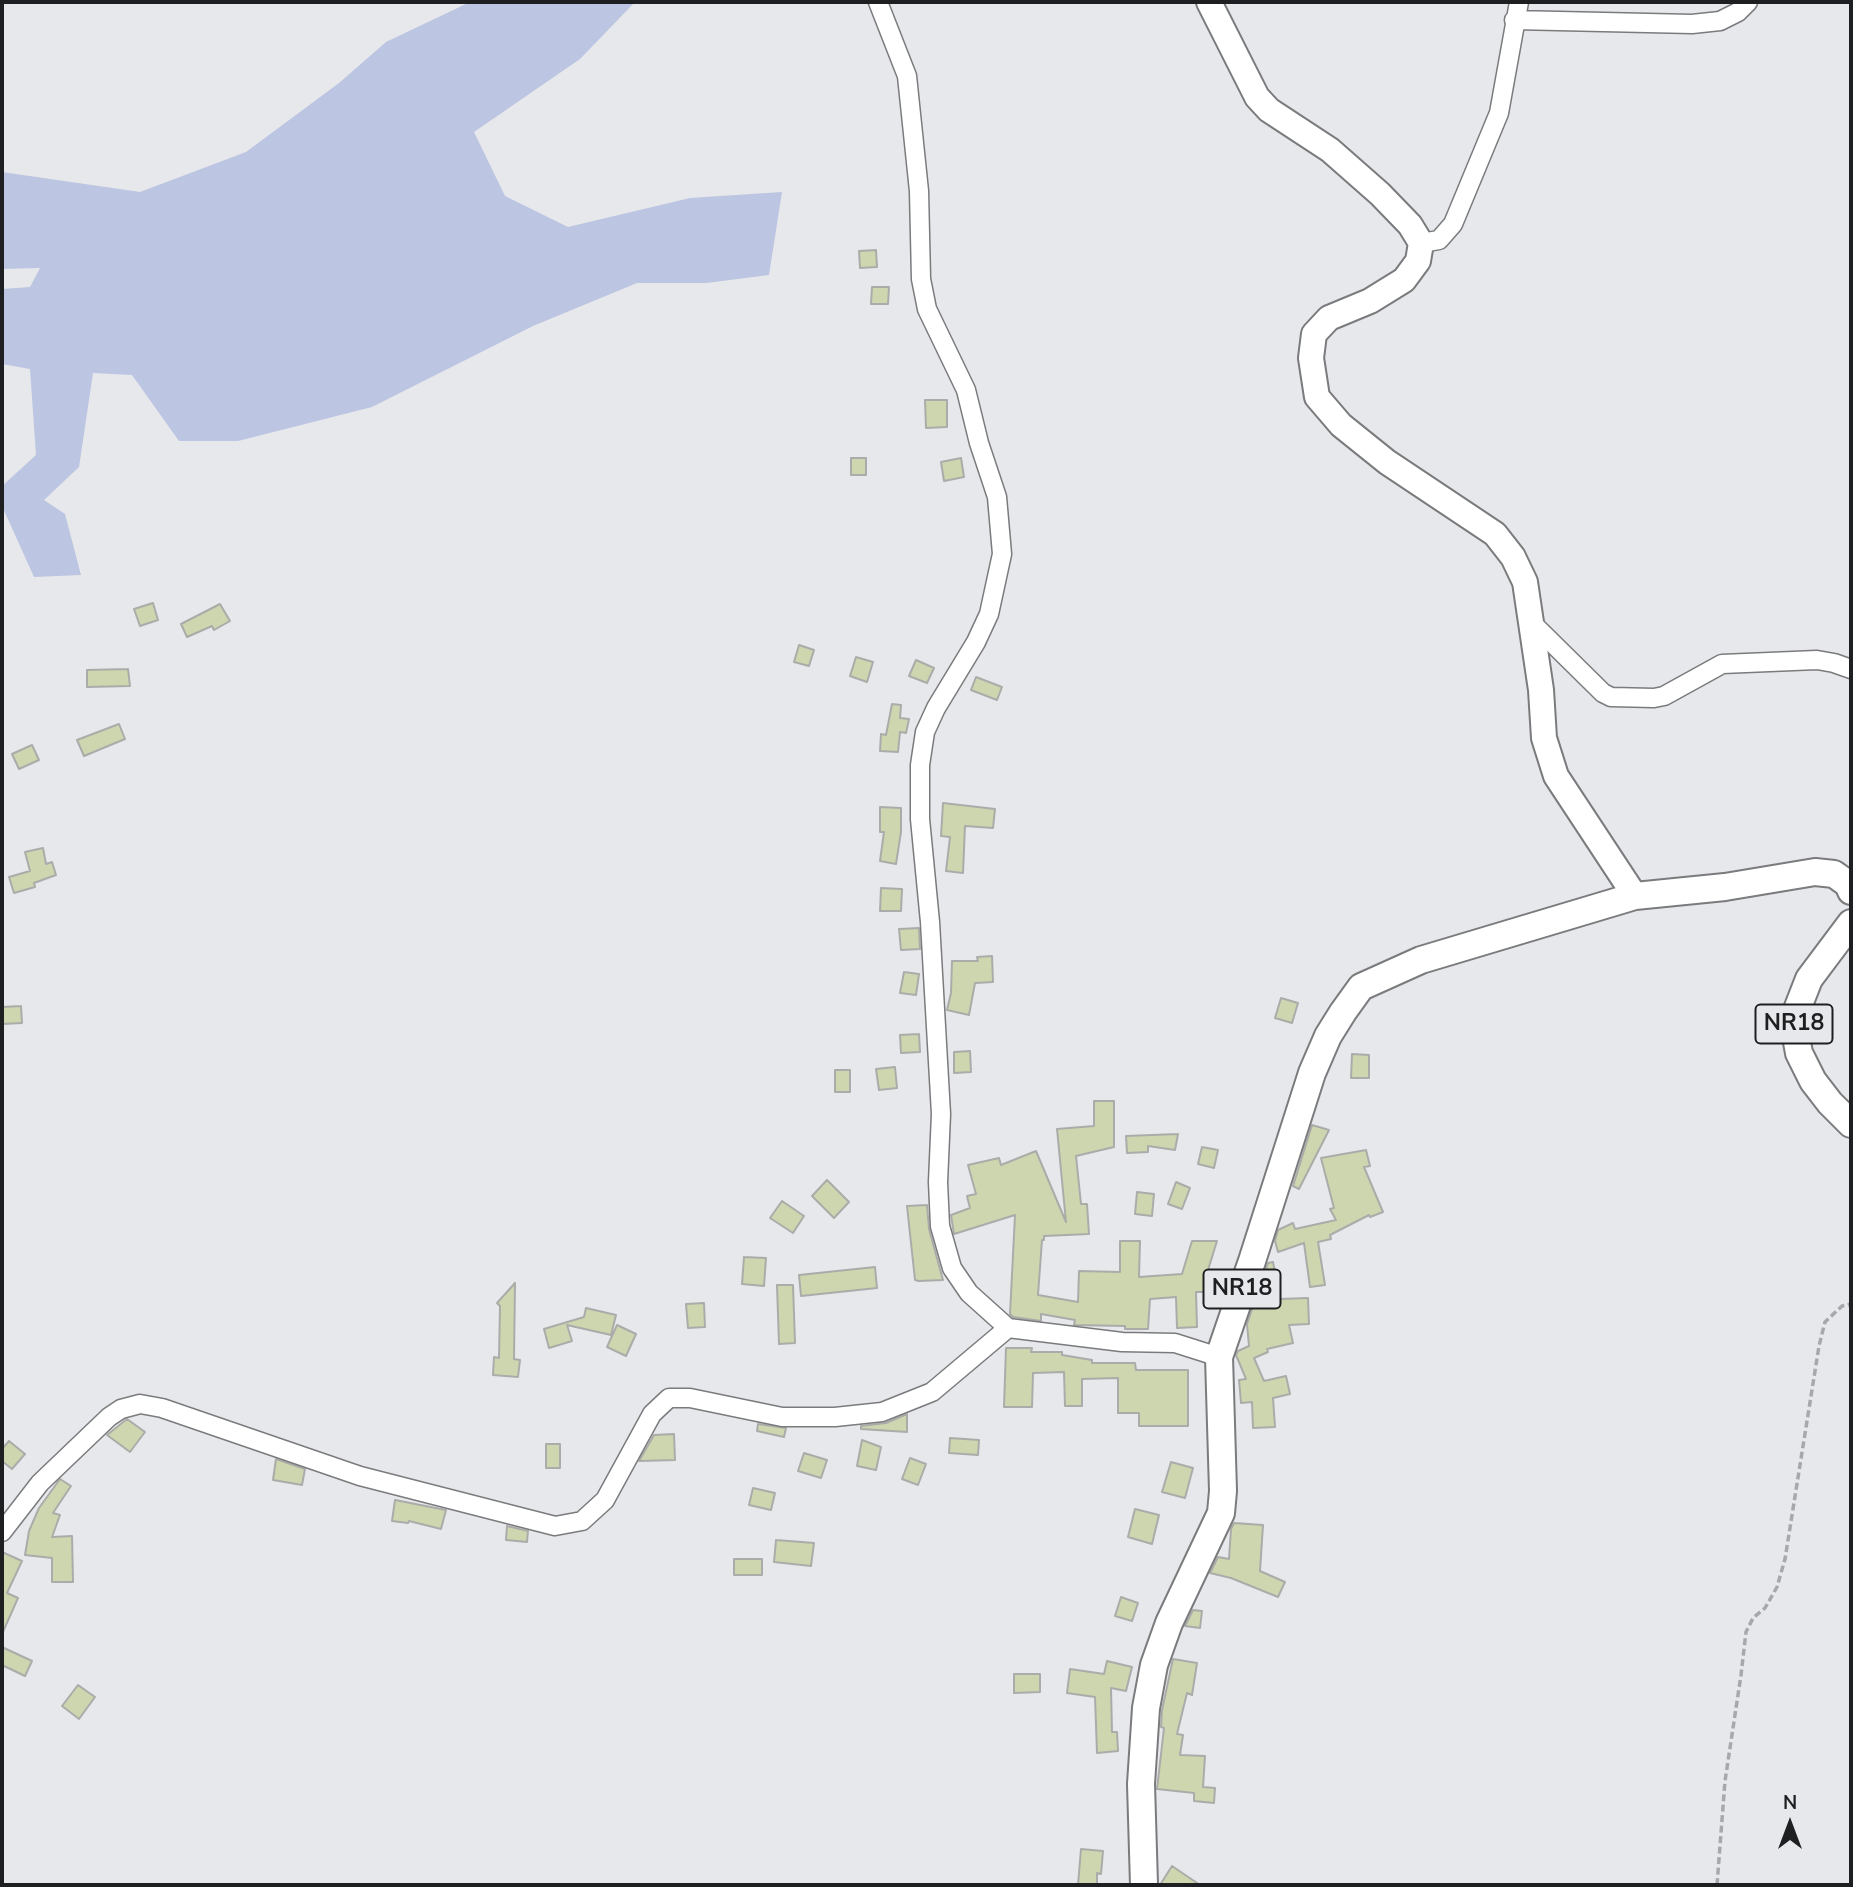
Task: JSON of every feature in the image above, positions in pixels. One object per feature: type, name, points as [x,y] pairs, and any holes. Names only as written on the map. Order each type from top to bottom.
[{"type":"main road","points":[[1209,2],[1257,97],[1269,110],[1330,150],[1380,194],[1410,225],[1421,243],[1418,261],[1404,280],[1370,301],[1329,318],[1314,334],[1311,358],[1317,397],[1341,425],[1387,462],[1495,534],[1513,557],[1525,582],[1541,690],[1544,738],[1556,776],[1635,896]]},
{"type":"main road","name":"NR18","points":[[1143,1885],[1140,1784],[1146,1707],[1154,1665],[1174,1611],[1221,1513],[1223,1491],[1219,1357],[1312,1073],[1328,1035],[1361,988],[1421,960],[1635,896],[1725,887],[1815,872],[1834,874],[1848,884],[1851,891]]},
{"type":"main road","name":"NR18","points":[[1851,923],[1809,979],[1793,1020],[1799,1052],[1813,1081],[1851,1124]]},
{"type":"street","points":[[878,2],[907,76],[919,191],[921,279],[927,309],[966,390],[979,443],[997,498],[1002,554],[989,614],[976,642],[936,708],[925,732],[919,765],[920,819],[929,909],[942,1114],[938,1182],[940,1227],[952,1268],[969,1293],[1008,1328],[1122,1342],[1175,1343],[1219,1357]]},
{"type":"street","points":[[1421,243],[1439,240],[1453,224],[1499,113],[1519,2]]},
{"type":"street","points":[[1514,20],[1692,24],[1720,21],[1738,12],[1748,2]]},
{"type":"street","points":[[1531,622],[1603,693],[1611,697],[1664,696],[1722,664],[1817,660],[1851,669]]},
{"type":"street","points":[[2,1532],[40,1483],[109,1417],[121,1409],[140,1404],[162,1408],[360,1476],[555,1526],[582,1521],[605,1500],[652,1414],[669,1398],[690,1398],[782,1417],[835,1417],[882,1412],[932,1391],[1008,1328]]},
{"type":"path","points":[[1717,1885],[1725,1781],[1746,1632],[1753,1618],[1765,1608],[1777,1587],[1785,1559],[1825,1322],[1842,1306],[1851,1304]]},
{"type":"shaded area","points":[[470,2],[635,2],[580,59],[474,132],[505,196],[568,227],[690,198],[782,192],[769,275],[706,283],[637,283],[533,326],[372,407],[238,441],[179,441],[132,375],[93,373],[79,467],[44,500],[65,514],[81,575],[34,577],[2,506],[2,486],[36,455],[30,369],[2,364],[2,289],[30,287],[40,268],[2,269],[2,172],[140,192],[246,152],[339,83],[386,42]]},
{"type":"building","points":[[876,250],[877,267],[860,268],[859,251]]},
{"type":"building","points":[[872,287],[889,287],[888,304],[871,304]]},
{"type":"building","points":[[925,400],[947,400],[947,427],[926,428]]},
{"type":"building","points":[[851,458],[866,458],[866,475],[851,475]]},
{"type":"building","points":[[961,458],[964,477],[944,481],[941,462]]},
{"type":"building","points":[[153,603],[158,620],[140,626],[134,609]]},
{"type":"building","points":[[220,604],[230,621],[214,630],[212,626],[187,637],[181,624]]},
{"type":"building","points":[[799,645],[814,650],[809,666],[794,662]]},
{"type":"building","points":[[856,657],[873,662],[867,682],[850,676]]},
{"type":"building","points":[[916,660],[934,668],[927,683],[909,676]]},
{"type":"building","points":[[128,669],[130,686],[87,687],[87,670]]},
{"type":"building","points":[[976,677],[1002,687],[997,700],[971,690]]},
{"type":"building","points":[[892,704],[901,705],[900,718],[909,719],[906,733],[900,732],[898,752],[880,751],[881,734],[886,735]]},
{"type":"building","points":[[119,724],[125,739],[84,756],[77,740]]},
{"type":"building","points":[[32,745],[39,760],[19,769],[12,754]]},
{"type":"building","points":[[943,803],[995,809],[993,828],[965,826],[963,873],[946,871],[950,837],[941,836]]},
{"type":"building","points":[[880,807],[901,808],[901,832],[896,864],[880,861],[884,832],[880,832]]},
{"type":"building","points":[[43,848],[46,864],[52,862],[56,875],[34,883],[35,887],[14,893],[9,877],[30,871],[25,852]]},
{"type":"building","points":[[881,888],[902,889],[901,911],[880,911]]},
{"type":"building","points":[[919,928],[920,949],[901,950],[899,929]]},
{"type":"building","points":[[992,956],[993,982],[975,983],[969,1015],[947,1010],[951,993],[952,961],[978,961],[977,957]]},
{"type":"building","points":[[904,972],[919,974],[916,995],[900,993]]},
{"type":"building","points":[[1281,998],[1298,1003],[1292,1023],[1275,1018]]},
{"type":"building","points":[[21,1006],[22,1023],[2,1024],[2,1007]]},
{"type":"building","points":[[919,1034],[920,1052],[901,1053],[900,1035]]},
{"type":"building","points":[[970,1051],[971,1072],[954,1073],[954,1052]]},
{"type":"building","points":[[1352,1054],[1369,1055],[1369,1078],[1351,1078]]},
{"type":"building","points":[[895,1067],[897,1088],[879,1090],[876,1069]]},
{"type":"building","points":[[835,1070],[850,1070],[850,1092],[835,1092]]},
{"type":"building","points":[[1094,1101],[1114,1101],[1114,1147],[1076,1156],[1081,1204],[1087,1204],[1089,1234],[1044,1236],[1038,1295],[1078,1302],[1079,1271],[1120,1272],[1120,1241],[1140,1241],[1139,1277],[1182,1274],[1192,1241],[1217,1241],[1208,1270],[1208,1292],[1196,1292],[1197,1327],[1177,1328],[1176,1297],[1150,1299],[1148,1329],[1074,1325],[1075,1320],[1041,1314],[1041,1321],[1013,1317],[1010,1314],[1015,1215],[954,1234],[951,1215],[970,1208],[967,1196],[976,1194],[968,1165],[999,1158],[1001,1165],[1036,1151],[1066,1222],[1057,1129],[1094,1126]]},
{"type":"building","points":[[1312,1125],[1329,1130],[1299,1189],[1293,1186]]},
{"type":"building","points":[[1178,1134],[1175,1150],[1148,1146],[1148,1152],[1127,1153],[1126,1136]]},
{"type":"building","points":[[1202,1147],[1218,1150],[1214,1168],[1198,1164]]},
{"type":"building","points":[[1366,1150],[1370,1166],[1364,1167],[1383,1212],[1370,1217],[1369,1215],[1330,1235],[1331,1239],[1318,1242],[1325,1285],[1310,1287],[1304,1243],[1278,1252],[1275,1241],[1278,1230],[1293,1223],[1295,1229],[1336,1220],[1330,1209],[1334,1208],[1321,1158]]},
{"type":"building","points":[[827,1180],[849,1202],[834,1218],[812,1196]]},
{"type":"building","points":[[1176,1182],[1190,1188],[1182,1209],[1168,1204]]},
{"type":"building","points":[[1137,1192],[1154,1194],[1152,1216],[1135,1214]]},
{"type":"building","points":[[782,1201],[804,1216],[793,1233],[770,1218]]},
{"type":"building","points":[[927,1205],[929,1229],[943,1280],[915,1280],[907,1206]]},
{"type":"building","points":[[744,1257],[766,1258],[764,1286],[742,1284]]},
{"type":"building","points":[[1273,1262],[1280,1299],[1308,1298],[1309,1324],[1289,1325],[1293,1343],[1267,1349],[1268,1352],[1254,1358],[1264,1381],[1286,1376],[1290,1394],[1273,1398],[1275,1427],[1253,1428],[1252,1402],[1241,1403],[1239,1380],[1246,1379],[1236,1355],[1238,1351],[1249,1346],[1247,1324],[1268,1263]]},
{"type":"building","points":[[875,1267],[877,1288],[801,1296],[799,1275]]},
{"type":"building","points":[[515,1283],[514,1359],[520,1360],[518,1377],[493,1375],[494,1357],[499,1358],[500,1306],[497,1303]]},
{"type":"building","points":[[777,1285],[793,1285],[795,1343],[779,1344]]},
{"type":"building","points":[[704,1303],[705,1327],[688,1328],[686,1304]]},
{"type":"building","points":[[586,1308],[616,1315],[611,1335],[567,1325],[572,1341],[549,1348],[544,1329],[584,1317]]},
{"type":"building","points":[[617,1325],[636,1334],[626,1356],[607,1347]]},
{"type":"building","points":[[1006,1348],[1032,1348],[1031,1352],[1062,1352],[1062,1355],[1092,1360],[1092,1363],[1135,1363],[1136,1370],[1188,1370],[1188,1426],[1139,1426],[1139,1413],[1118,1413],[1118,1378],[1082,1379],[1082,1406],[1065,1406],[1064,1372],[1033,1373],[1032,1407],[1004,1407]]},
{"type":"building","points":[[907,1414],[907,1432],[861,1429],[861,1426],[886,1423]]},
{"type":"building","points":[[127,1419],[145,1432],[130,1452],[107,1435]]},
{"type":"building","points":[[758,1424],[786,1428],[784,1437],[757,1431]]},
{"type":"building","points":[[674,1434],[675,1460],[639,1461],[654,1435]]},
{"type":"building","points":[[950,1438],[979,1440],[978,1455],[949,1453]]},
{"type":"building","points":[[862,1440],[881,1447],[876,1470],[857,1466]]},
{"type":"building","points":[[9,1441],[25,1454],[12,1469],[2,1461],[2,1449]]},
{"type":"building","points":[[546,1444],[560,1444],[560,1468],[546,1468]]},
{"type":"building","points":[[804,1453],[827,1460],[821,1478],[798,1471]]},
{"type":"building","points":[[910,1458],[926,1464],[918,1485],[902,1479]]},
{"type":"building","points":[[276,1459],[305,1469],[302,1485],[273,1480]]},
{"type":"building","points":[[1171,1462],[1193,1468],[1185,1498],[1162,1492]]},
{"type":"building","points":[[60,1479],[71,1486],[53,1513],[60,1515],[52,1537],[72,1536],[73,1582],[52,1582],[52,1558],[25,1555],[29,1531],[39,1508]]},
{"type":"building","points":[[753,1488],[775,1493],[771,1510],[749,1505]]},
{"type":"building","points":[[395,1500],[446,1510],[441,1529],[409,1521],[392,1521]]},
{"type":"building","points":[[1135,1509],[1159,1515],[1152,1544],[1128,1537]]},
{"type":"building","points":[[1234,1523],[1263,1525],[1260,1571],[1285,1582],[1278,1597],[1231,1578],[1210,1573],[1218,1557],[1229,1559],[1231,1529]]},
{"type":"building","points":[[507,1526],[528,1531],[527,1542],[506,1540]]},
{"type":"building","points":[[776,1540],[814,1543],[811,1566],[774,1562]]},
{"type":"building","points":[[2,1552],[22,1561],[7,1593],[18,1598],[2,1634]]},
{"type":"building","points":[[734,1559],[762,1559],[762,1575],[734,1575]]},
{"type":"building","points":[[1121,1597],[1138,1603],[1132,1621],[1115,1616]]},
{"type":"building","points":[[1193,1610],[1202,1611],[1200,1628],[1185,1626]]},
{"type":"building","points":[[2,1647],[32,1661],[25,1676],[2,1665]]},
{"type":"building","points":[[1173,1659],[1197,1663],[1192,1695],[1187,1693],[1177,1734],[1183,1735],[1180,1755],[1205,1756],[1203,1787],[1215,1788],[1214,1803],[1194,1801],[1194,1793],[1157,1789],[1164,1728],[1161,1727],[1162,1710]]},
{"type":"building","points":[[1107,1661],[1132,1667],[1126,1691],[1111,1688],[1112,1732],[1117,1732],[1118,1751],[1097,1753],[1095,1697],[1067,1693],[1070,1669],[1104,1674]]},
{"type":"building","points":[[1014,1674],[1040,1674],[1040,1692],[1014,1693]]},
{"type":"building","points":[[78,1685],[95,1697],[79,1719],[62,1706]]},
{"type":"building","points":[[1081,1849],[1103,1851],[1097,1885],[1078,1885]]},
{"type":"building","points":[[1172,1866],[1200,1885],[1160,1885]]}]
